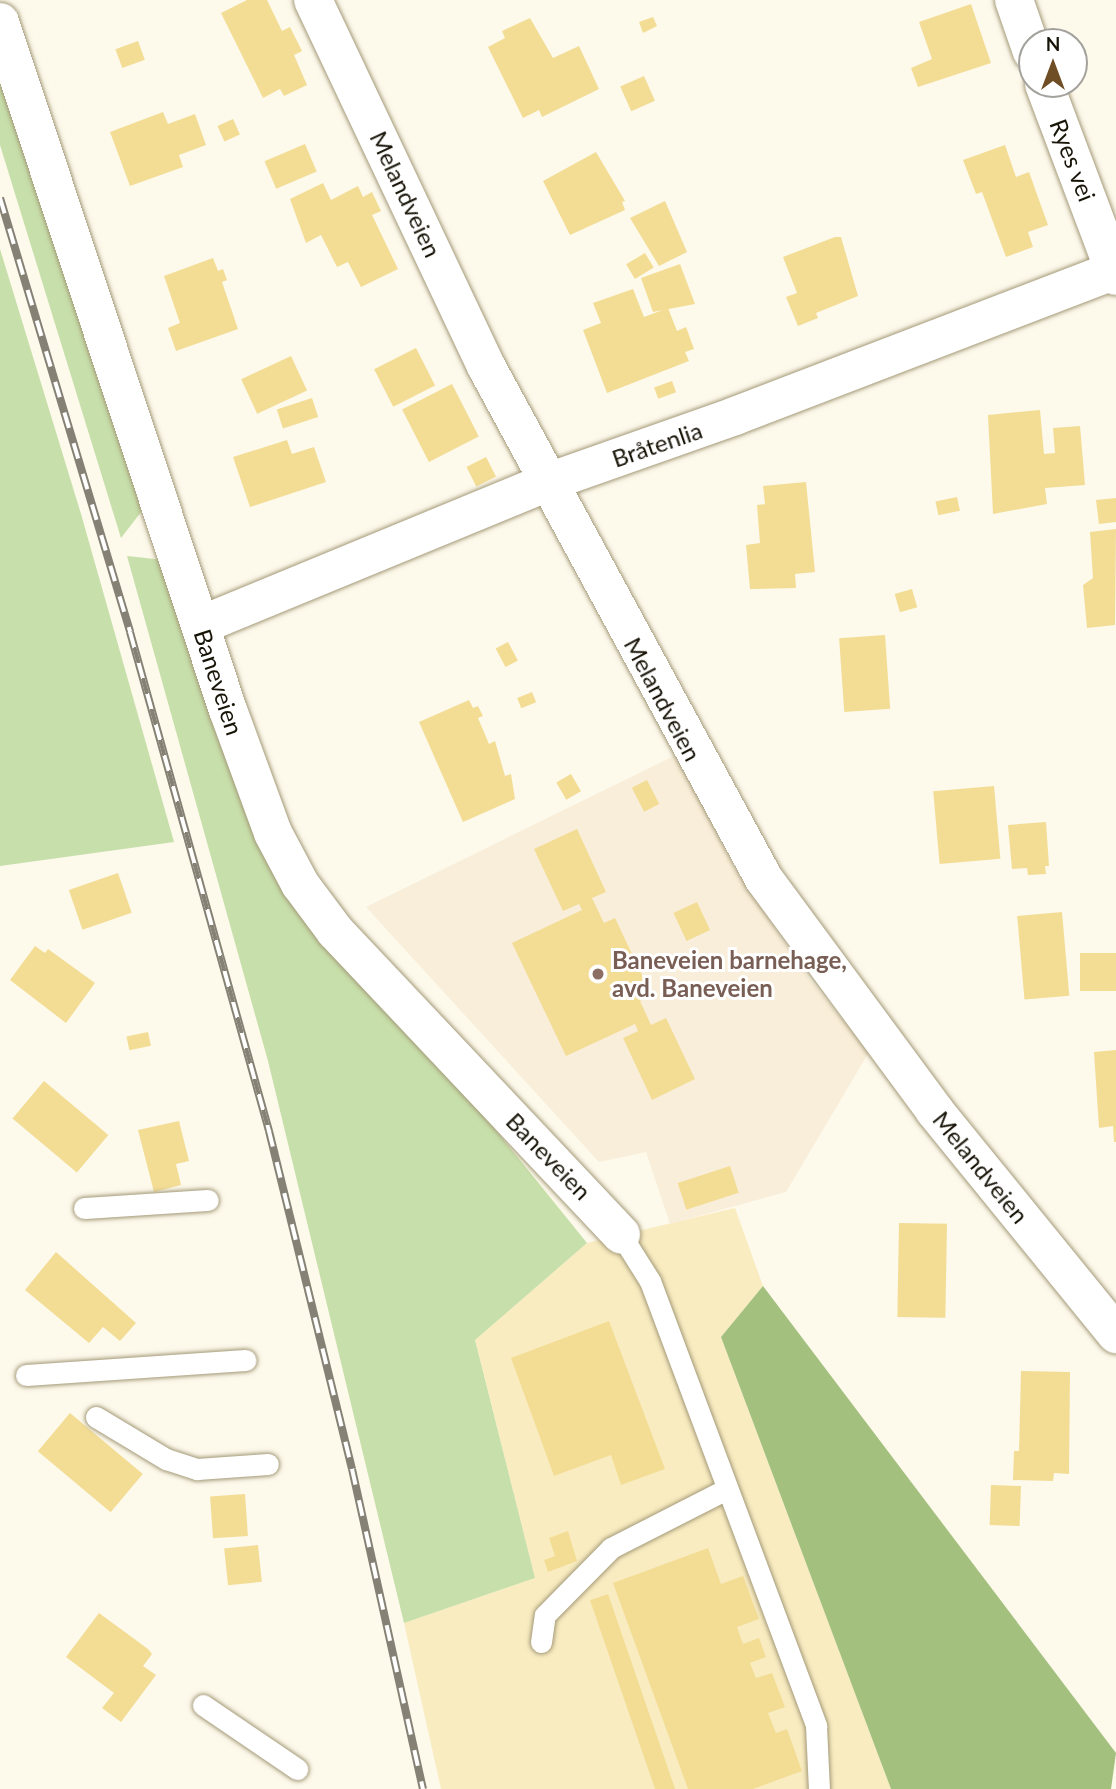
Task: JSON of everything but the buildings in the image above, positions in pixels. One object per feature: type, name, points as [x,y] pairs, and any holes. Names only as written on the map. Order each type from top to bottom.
[{"type":"street","name":"Melandveien","points":[[313,0],[486,366],[764,879],[934,1110],[1116,1334]]},
{"type":"street","points":[[1014,0],[1024,28]]},
{"type":"street","name":"Baneveien","points":[[0,22],[256,789],[300,884],[335,931],[621,1235]]},
{"type":"street","name":"Ryes vei","points":[[1049,98],[1115,272]]},
{"type":"street","name":"Bråtenlia","points":[[201,625],[548,482],[735,416],[1115,272]]},
{"type":"lane","points":[[84,1208],[208,1200]]},
{"type":"lane","points":[[621,1235],[650,1281],[816,1726],[818,1789]]},
{"type":"lane","points":[[26,1375],[245,1360]]},
{"type":"lane","points":[[96,1417],[166,1459],[197,1469],[268,1464]]},
{"type":"lane","points":[[541,1642],[545,1615],[611,1548],[727,1489]]},
{"type":"lane","points":[[203,1705],[297,1769]]},
{"type":"shaded area","points":[[678,754],[734,868],[809,979],[869,1052],[786,1192],[670,1224],[646,1152],[599,1162],[366,907]]},
{"type":"shaded area","points":[[735,1208],[763,1286],[721,1337],[891,1789],[441,1789],[404,1623],[535,1578],[475,1340],[587,1243]]},
{"type":"green space","points":[[0,22],[145,507],[121,538],[0,145]]},
{"type":"green space","points":[[0,249],[81,514],[174,842],[0,866]]},
{"type":"green space","points":[[127,556],[164,560],[335,931],[587,1243],[475,1340],[535,1578],[404,1623],[268,1061]]},
{"type":"green space","points":[[763,1286],[1116,1753],[1111,1789],[891,1789],[721,1337]]},
{"type":"railway","points":[[0,198],[130,632],[269,1131],[352,1469],[423,1789]]},
{"type":"place","name":"Baneveien barnehage, avd. Baneveien","points":[[598,974]]}]
